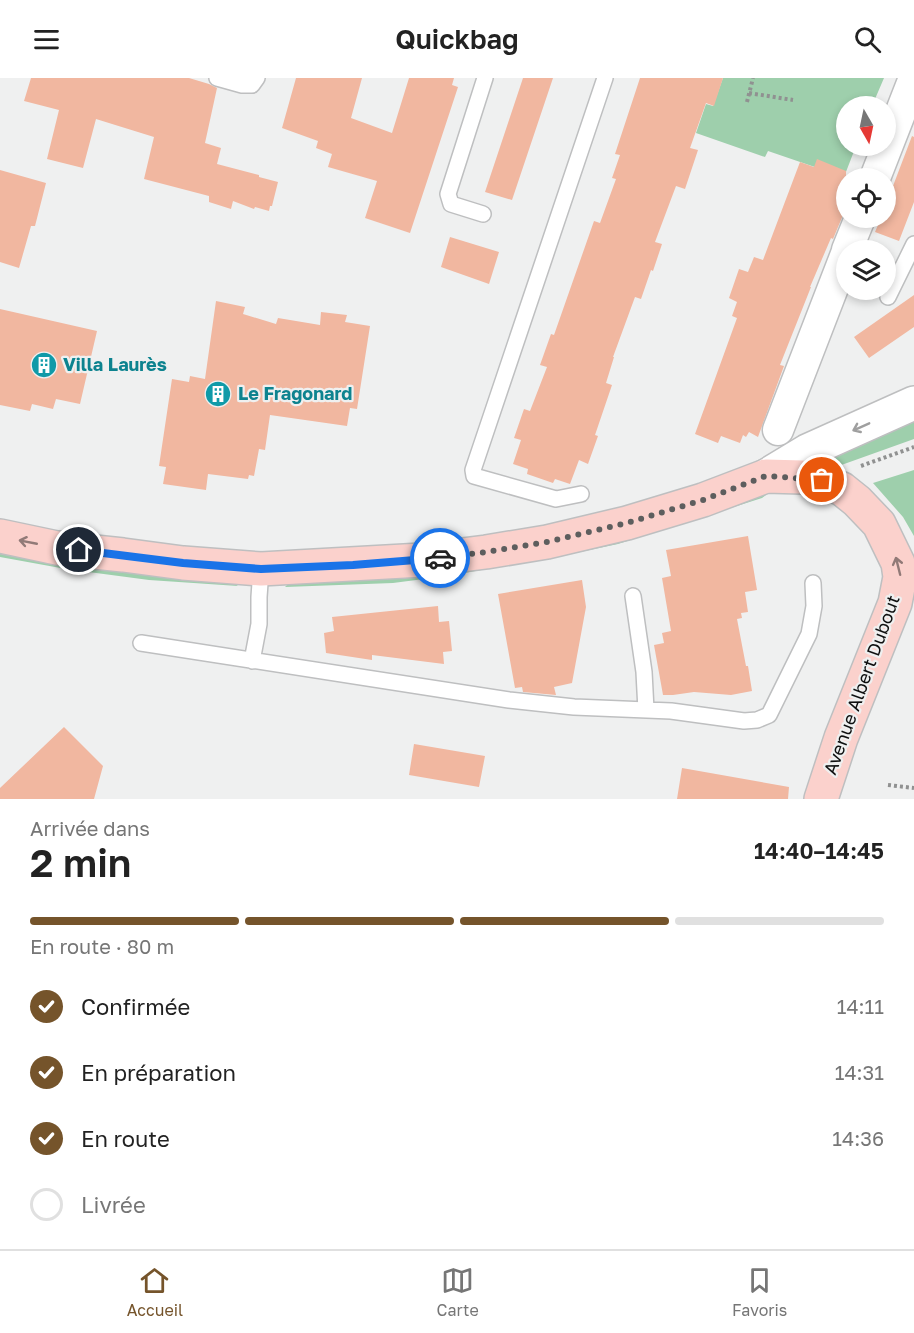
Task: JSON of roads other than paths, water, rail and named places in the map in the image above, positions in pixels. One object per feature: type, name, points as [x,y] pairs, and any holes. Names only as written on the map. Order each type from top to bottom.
[{"type":"main road","points":[[0,536],[57,548],[183,563],[261,569],[422,560],[547,542],[627,523],[703,500],[766,476]]},
{"type":"main road","name":"Avenue Albert Dubout","points":[[766,476],[822,480],[842,489],[879,524],[898,563],[900,577],[895,603],[841,738],[821,799]]},
{"type":"street","points":[[879,168],[914,78]]},
{"type":"street","points":[[778,430],[836,280]]},
{"type":"street","points":[[766,476],[807,452],[914,403]]},
{"type":"lane","points":[[217,78],[242,85],[252,85],[257,78]]},
{"type":"lane","points":[[483,214],[451,204],[448,194],[485,78]]},
{"type":"lane","points":[[581,494],[556,500],[474,476],[473,470],[605,78]]},
{"type":"lane","points":[[896,281],[914,244]]},
{"type":"lane","points":[[252,661],[259,624],[261,569]]},
{"type":"lane","points":[[141,643],[509,700],[574,707],[671,711],[744,721],[757,720],[769,715],[809,634],[814,606],[813,583]]},
{"type":"lane","points":[[633,596],[644,672],[646,710]]},
{"type":"place","name":"Villa Laurès","points":[[44,365]]},
{"type":"place","name":"Le Fragonard","points":[[218,394]]}]
